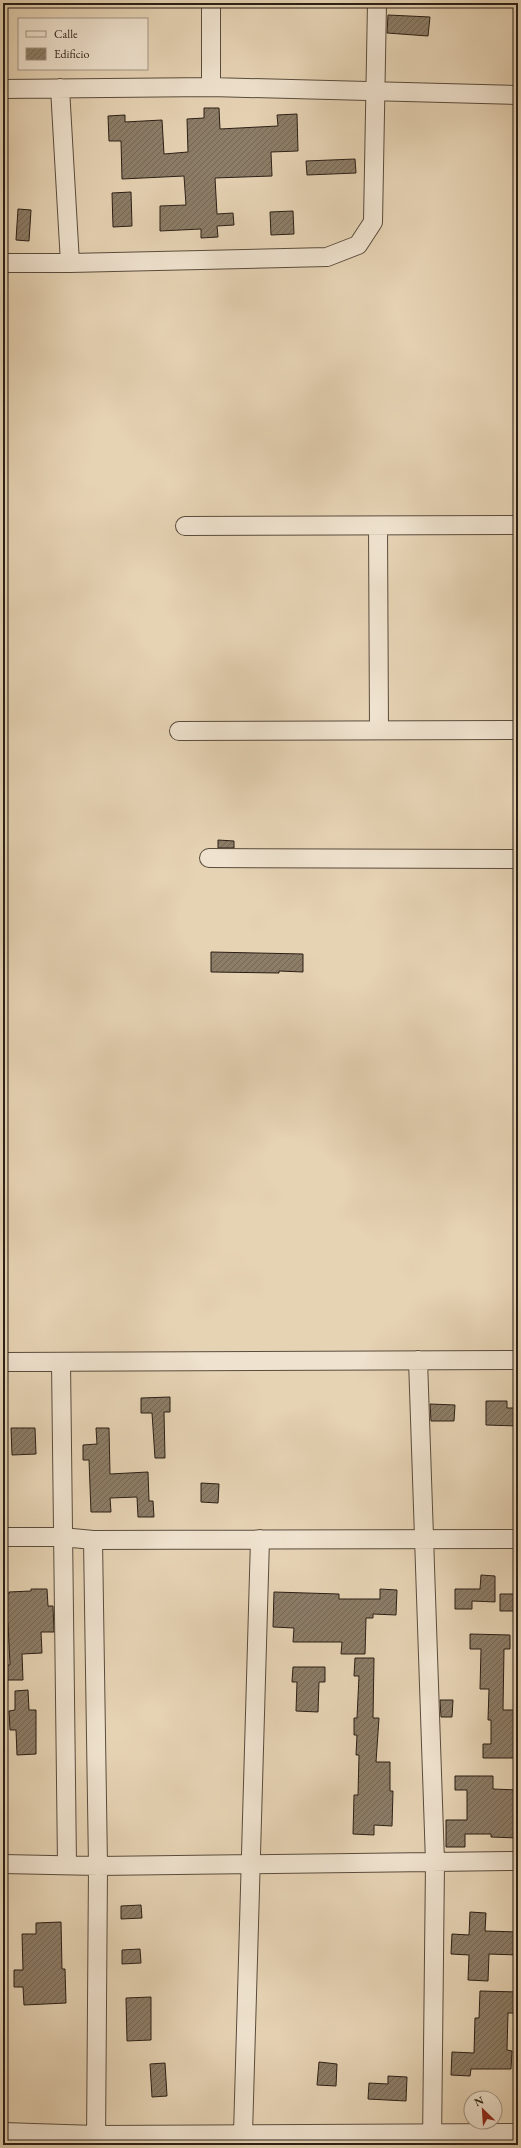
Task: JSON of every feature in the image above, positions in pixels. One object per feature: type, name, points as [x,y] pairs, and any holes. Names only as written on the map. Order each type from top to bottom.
[{"type":"street","points":[[211,3],[211,87]]},
{"type":"street","points":[[3,263],[70,263],[328,257],[358,245],[373,222],[377,91],[377,3]]},
{"type":"street","points":[[3,89],[211,87],[518,95]]},
{"type":"street","points":[[60,88],[70,263]]},
{"type":"street","points":[[184,526],[518,525]]},
{"type":"street","points":[[378,526],[379,730]]},
{"type":"street","points":[[179,731],[518,730]]},
{"type":"street","points":[[209,858],[518,859]]},
{"type":"street","points":[[418,1360],[435,1862],[432,2139]]},
{"type":"street","points":[[3,1362],[518,1360]]},
{"type":"street","points":[[61,1362],[67,1865]]},
{"type":"street","points":[[3,1537],[63,1537],[93,1540],[518,1539]]},
{"type":"street","points":[[243,2134],[260,1539]]},
{"type":"street","points":[[93,1540],[98,1866],[96,2140]]},
{"type":"street","points":[[3,1864],[98,1866],[518,1861]]},
{"type":"street","points":[[3,2132],[96,2140],[243,2134],[432,2139],[518,2133]]},
{"type":"building","points":[[388,15],[430,17],[428,36],[387,33]]},
{"type":"building","points":[[204,108],[219,108],[220,129],[278,126],[277,115],[297,114],[298,151],[271,152],[272,176],[215,178],[217,214],[233,213],[234,225],[217,226],[218,237],[201,238],[201,229],[160,231],[160,206],[186,205],[184,176],[122,179],[121,141],[109,141],[108,116],[125,115],[125,122],[162,120],[164,154],[188,152],[187,119],[204,118]]},
{"type":"building","points":[[355,159],[356,173],[307,175],[306,161]]},
{"type":"building","points":[[131,192],[132,226],[113,227],[112,193]]},
{"type":"building","points":[[18,209],[31,210],[29,241],[16,240]]},
{"type":"building","points":[[293,211],[294,234],[271,235],[270,212]]},
{"type":"building","points":[[218,840],[234,841],[234,848],[218,848]]},
{"type":"building","points":[[211,952],[303,954],[303,972],[211,972]]},
{"type":"building","points":[[170,1397],[170,1412],[164,1412],[165,1458],[155,1458],[152,1413],[141,1413],[141,1398]]},
{"type":"building","points":[[486,1401],[507,1401],[507,1408],[518,1408],[518,1426],[486,1425]]},
{"type":"building","points":[[430,1404],[455,1405],[454,1421],[431,1421]]},
{"type":"building","points":[[11,1428],[35,1428],[36,1454],[12,1455]]},
{"type":"building","points":[[96,1428],[109,1428],[110,1474],[148,1472],[149,1501],[153,1501],[154,1517],[138,1517],[137,1497],[110,1498],[111,1512],[91,1512],[89,1460],[83,1460],[83,1445],[97,1444]]},
{"type":"building","points":[[201,1483],[219,1484],[218,1503],[201,1502]]},
{"type":"building","points":[[481,1575],[495,1576],[495,1602],[472,1601],[472,1609],[455,1609],[455,1589],[480,1589]]},
{"type":"building","points":[[31,1589],[47,1589],[48,1606],[53,1606],[54,1632],[41,1632],[42,1653],[22,1654],[23,1680],[4,1680],[3,1665],[10,1665],[8,1623],[3,1623],[3,1594],[9,1594],[9,1592],[31,1591]]},
{"type":"building","points":[[380,1589],[397,1590],[396,1615],[373,1614],[373,1618],[366,1618],[365,1654],[341,1654],[342,1642],[293,1642],[294,1628],[273,1627],[274,1592],[339,1594],[339,1599],[380,1599]]},
{"type":"building","points":[[500,1594],[518,1594],[518,1611],[500,1611]]},
{"type":"building","points":[[470,1634],[510,1635],[510,1649],[504,1649],[503,1710],[516,1710],[515,1758],[483,1758],[483,1744],[491,1744],[491,1720],[488,1720],[489,1689],[480,1689],[481,1649],[470,1649]]},
{"type":"building","points":[[355,1658],[374,1658],[373,1718],[379,1718],[376,1762],[390,1762],[390,1791],[393,1791],[392,1826],[374,1825],[374,1835],[353,1834],[354,1795],[358,1795],[359,1755],[356,1755],[357,1735],[354,1735],[354,1718],[357,1718],[359,1676],[354,1676]]},
{"type":"building","points":[[293,1667],[325,1667],[325,1682],[319,1682],[318,1712],[296,1711],[297,1682],[292,1682]]},
{"type":"building","points":[[28,1690],[29,1710],[36,1710],[36,1754],[17,1755],[16,1730],[10,1730],[9,1711],[15,1710],[15,1691]]},
{"type":"building","points":[[440,1700],[453,1700],[452,1717],[441,1717]]},
{"type":"building","points":[[455,1776],[493,1776],[493,1789],[518,1790],[518,1838],[491,1837],[491,1834],[465,1834],[465,1847],[446,1847],[446,1820],[467,1820],[467,1790],[455,1790]]},
{"type":"building","points":[[141,1905],[142,1918],[121,1919],[121,1906]]},
{"type":"building","points":[[470,1912],[486,1913],[485,1931],[518,1932],[518,1955],[489,1954],[488,1981],[468,1980],[469,1955],[451,1954],[452,1934],[469,1935]]},
{"type":"building","points":[[61,1922],[62,1969],[65,1969],[66,2003],[24,2005],[23,1987],[14,1987],[14,1970],[23,1970],[22,1934],[36,1934],[36,1923]]},
{"type":"building","points":[[140,1949],[141,1963],[122,1964],[122,1950]]},
{"type":"building","points":[[480,1991],[518,1992],[518,2013],[508,2013],[507,2050],[512,2051],[511,2069],[471,2069],[470,2076],[451,2075],[452,2052],[474,2053],[475,2018],[479,2018]]},
{"type":"building","points":[[151,1997],[151,2040],[127,2041],[126,1998]]},
{"type":"building","points":[[319,2062],[337,2064],[336,2086],[317,2085]]},
{"type":"building","points":[[165,2063],[167,2096],[152,2097],[150,2064]]},
{"type":"building","points":[[388,2076],[407,2077],[406,2101],[368,2099],[369,2083],[388,2084]]}]
